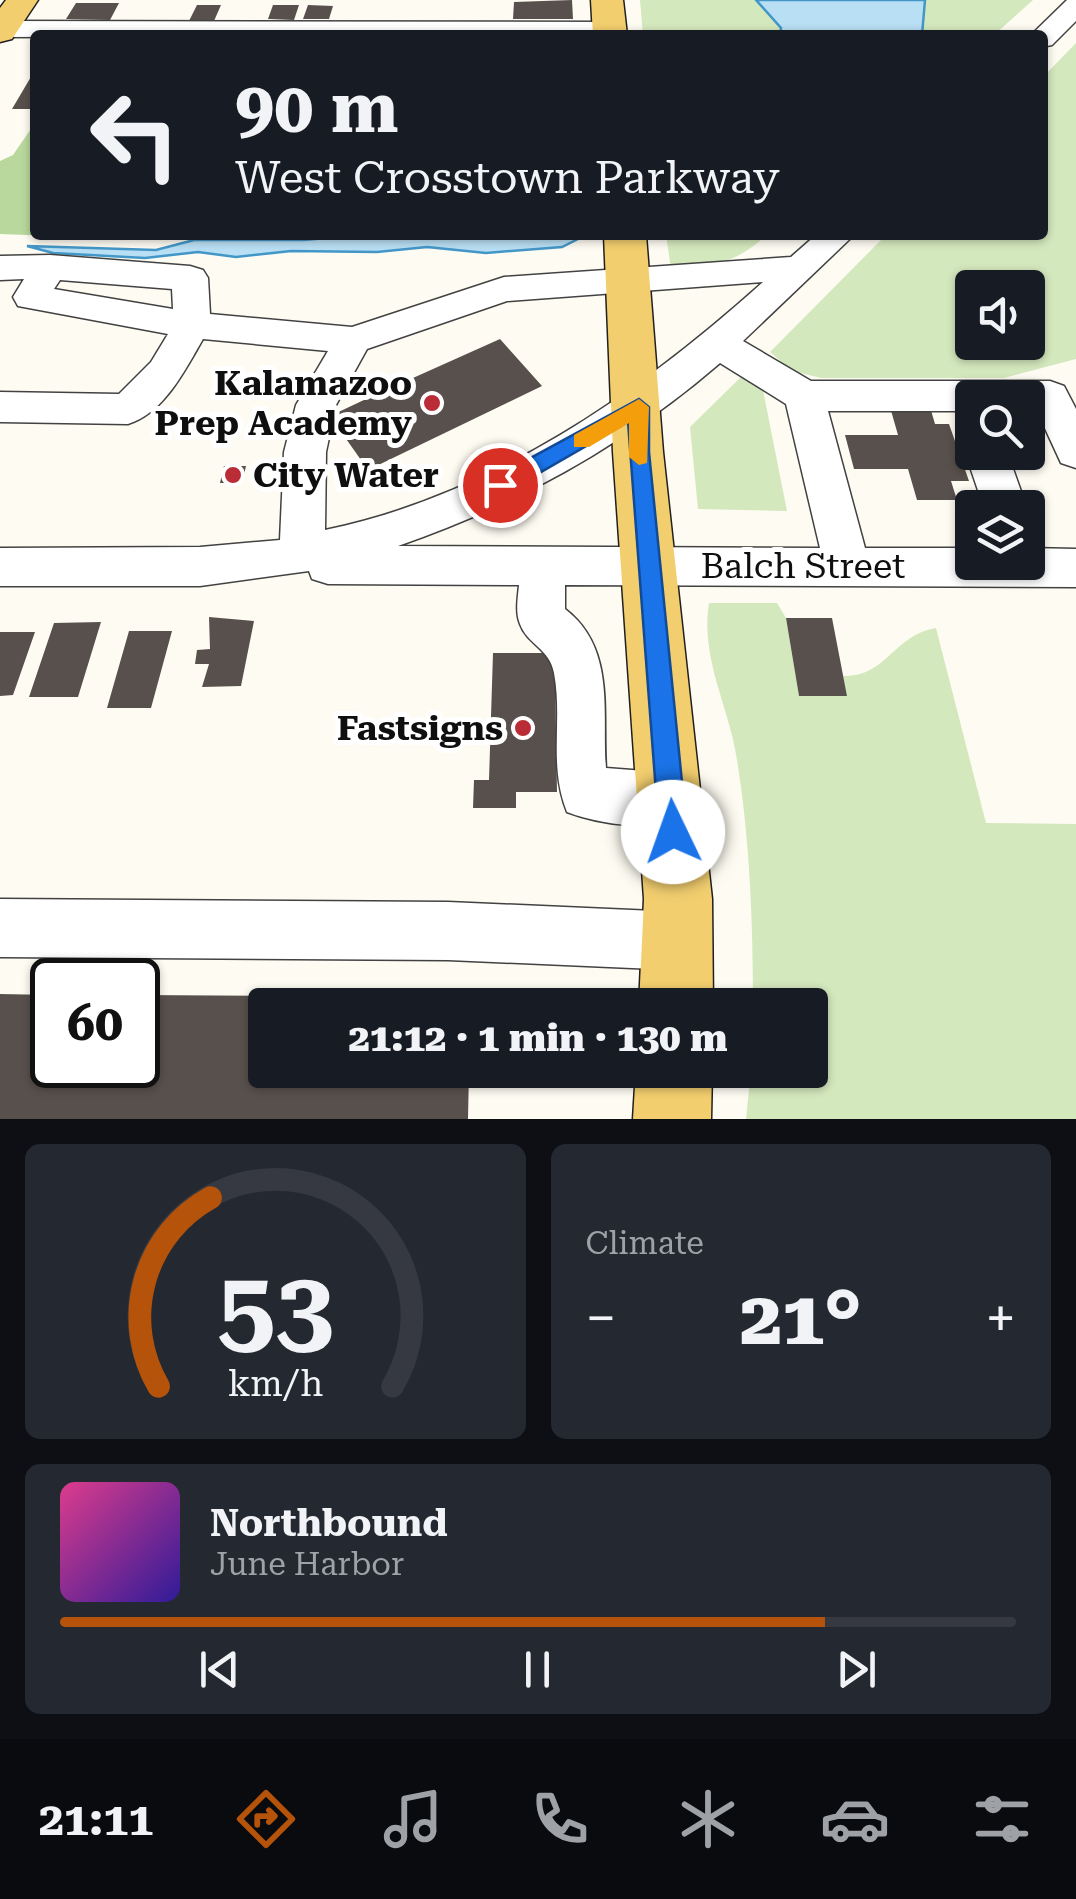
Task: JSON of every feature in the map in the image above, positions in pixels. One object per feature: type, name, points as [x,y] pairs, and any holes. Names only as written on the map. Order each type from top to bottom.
[{"type":"main road","points":[[1,30],[22,0]]},
{"type":"main road","points":[[628,257],[649,565],[671,799],[676,988]]},
{"type":"main road","points":[[672,1119],[673,1088]]},
{"type":"street","points":[[421,2],[479,9],[487,14],[488,30],[609,22]]},
{"type":"street","points":[[1048,33],[1076,6]]},
{"type":"street","points":[[1,30],[30,30]]},
{"type":"street","points":[[0,567],[230,565],[372,537],[456,506],[639,407],[831,240]]},
{"type":"street","points":[[0,268],[50,267],[30,296],[192,326],[353,340],[504,289],[628,257],[800,268]]},
{"type":"street","points":[[0,407],[128,409],[165,372],[192,326]]},
{"type":"street","points":[[302,552],[305,452],[316,405],[353,340]]},
{"type":"street","points":[[715,342],[804,396],[955,406]]},
{"type":"street","points":[[804,396],[848,566]]},
{"type":"street","points":[[1063,396],[1076,452]]},
{"type":"street","name":"Balch Street","points":[[230,565],[955,565]]},
{"type":"street","points":[[542,565],[540,620],[565,633],[577,660],[582,696],[578,772],[586,793],[671,799]]},
{"type":"street","name":"Balch Street","points":[[1045,566],[1076,568]]},
{"type":"street","points":[[0,928],[448,931],[677,941]]},
{"type":"green space","points":[[640,0],[756,0],[782,28],[781,30],[643,30]]},
{"type":"green space","points":[[925,0],[1033,0],[1000,30],[922,30]]},
{"type":"green space","points":[[1076,43],[1076,359],[1004,378],[821,378],[792,371],[770,352],[881,240],[1048,240],[1048,72]]},
{"type":"green space","points":[[30,130],[30,235],[0,234],[0,161],[13,155]]},
{"type":"green space","points":[[667,240],[760,240],[723,262],[671,269]]},
{"type":"green space","points":[[743,375],[762,385],[787,511],[698,509],[690,427]]},
{"type":"green space","points":[[709,603],[777,603],[786,618],[799,696],[847,696],[843,676],[870,670],[921,632],[936,628],[986,823],[1076,824],[1076,1119],[746,1119],[749,1088],[828,1088],[828,988],[753,988],[745,820],[733,740],[708,643]]},
{"type":"water","points":[[756,0],[925,0],[922,30],[781,28]]},
{"type":"water","points":[[194,240],[576,240],[562,247],[486,253],[427,247],[377,252],[291,251],[236,257],[198,252],[145,258],[53,253],[27,246],[156,250]]},
{"type":"building","points":[[572,0],[573,19],[513,19],[514,2]]},
{"type":"building","points":[[76,3],[119,3],[110,20],[66,19]]},
{"type":"building","points":[[197,5],[221,5],[214,21],[189,21]]},
{"type":"building","points":[[273,5],[299,5],[294,20],[268,19]]},
{"type":"building","points":[[308,5],[333,6],[329,19],[303,19]]},
{"type":"building","points":[[30,78],[30,109],[12,109]]},
{"type":"building","name":"Kalamazoo Prep Academy","points":[[500,339],[542,386],[368,470],[330,416],[383,391],[377,383],[398,374],[404,382]]},
{"type":"building","points":[[890,407],[930,407],[935,424],[949,424],[955,441],[955,470],[965,470],[969,481],[951,481],[955,500],[917,500],[908,469],[854,469],[845,435],[898,435]]},
{"type":"building","name":"City Water","points":[[224,466],[246,466],[242,483],[220,483]]},
{"type":"building","points":[[209,617],[254,621],[241,686],[202,687],[209,664],[195,664],[197,650],[210,649]]},
{"type":"building","points":[[786,618],[832,618],[847,696],[799,696]]},
{"type":"building","points":[[101,622],[78,697],[29,697],[54,623]]},
{"type":"building","points":[[129,631],[172,631],[151,708],[107,708]]},
{"type":"building","points":[[0,632],[35,632],[13,695],[0,696]]},
{"type":"building","name":"Fastsigns","points":[[493,653],[571,653],[555,676],[557,792],[516,792],[516,808],[473,808],[474,780],[489,780]]},
{"type":"building","points":[[0,994],[30,995],[30,1088],[160,1088],[160,995],[248,996],[248,1088],[469,1088],[468,1119],[0,1119]]},
{"type":"slow traffic","points":[[581,441],[639,407],[639,457]]},
{"type":"place","name":"Kalamazoo Prep Academy","points":[[432,403]]},
{"type":"place","name":"City Water","points":[[233,475]]},
{"type":"place","name":"Fastsigns","points":[[523,728]]},
{"type":"route","points":[[500,485],[639,407],[638,452],[648,527],[673,832]]}]
